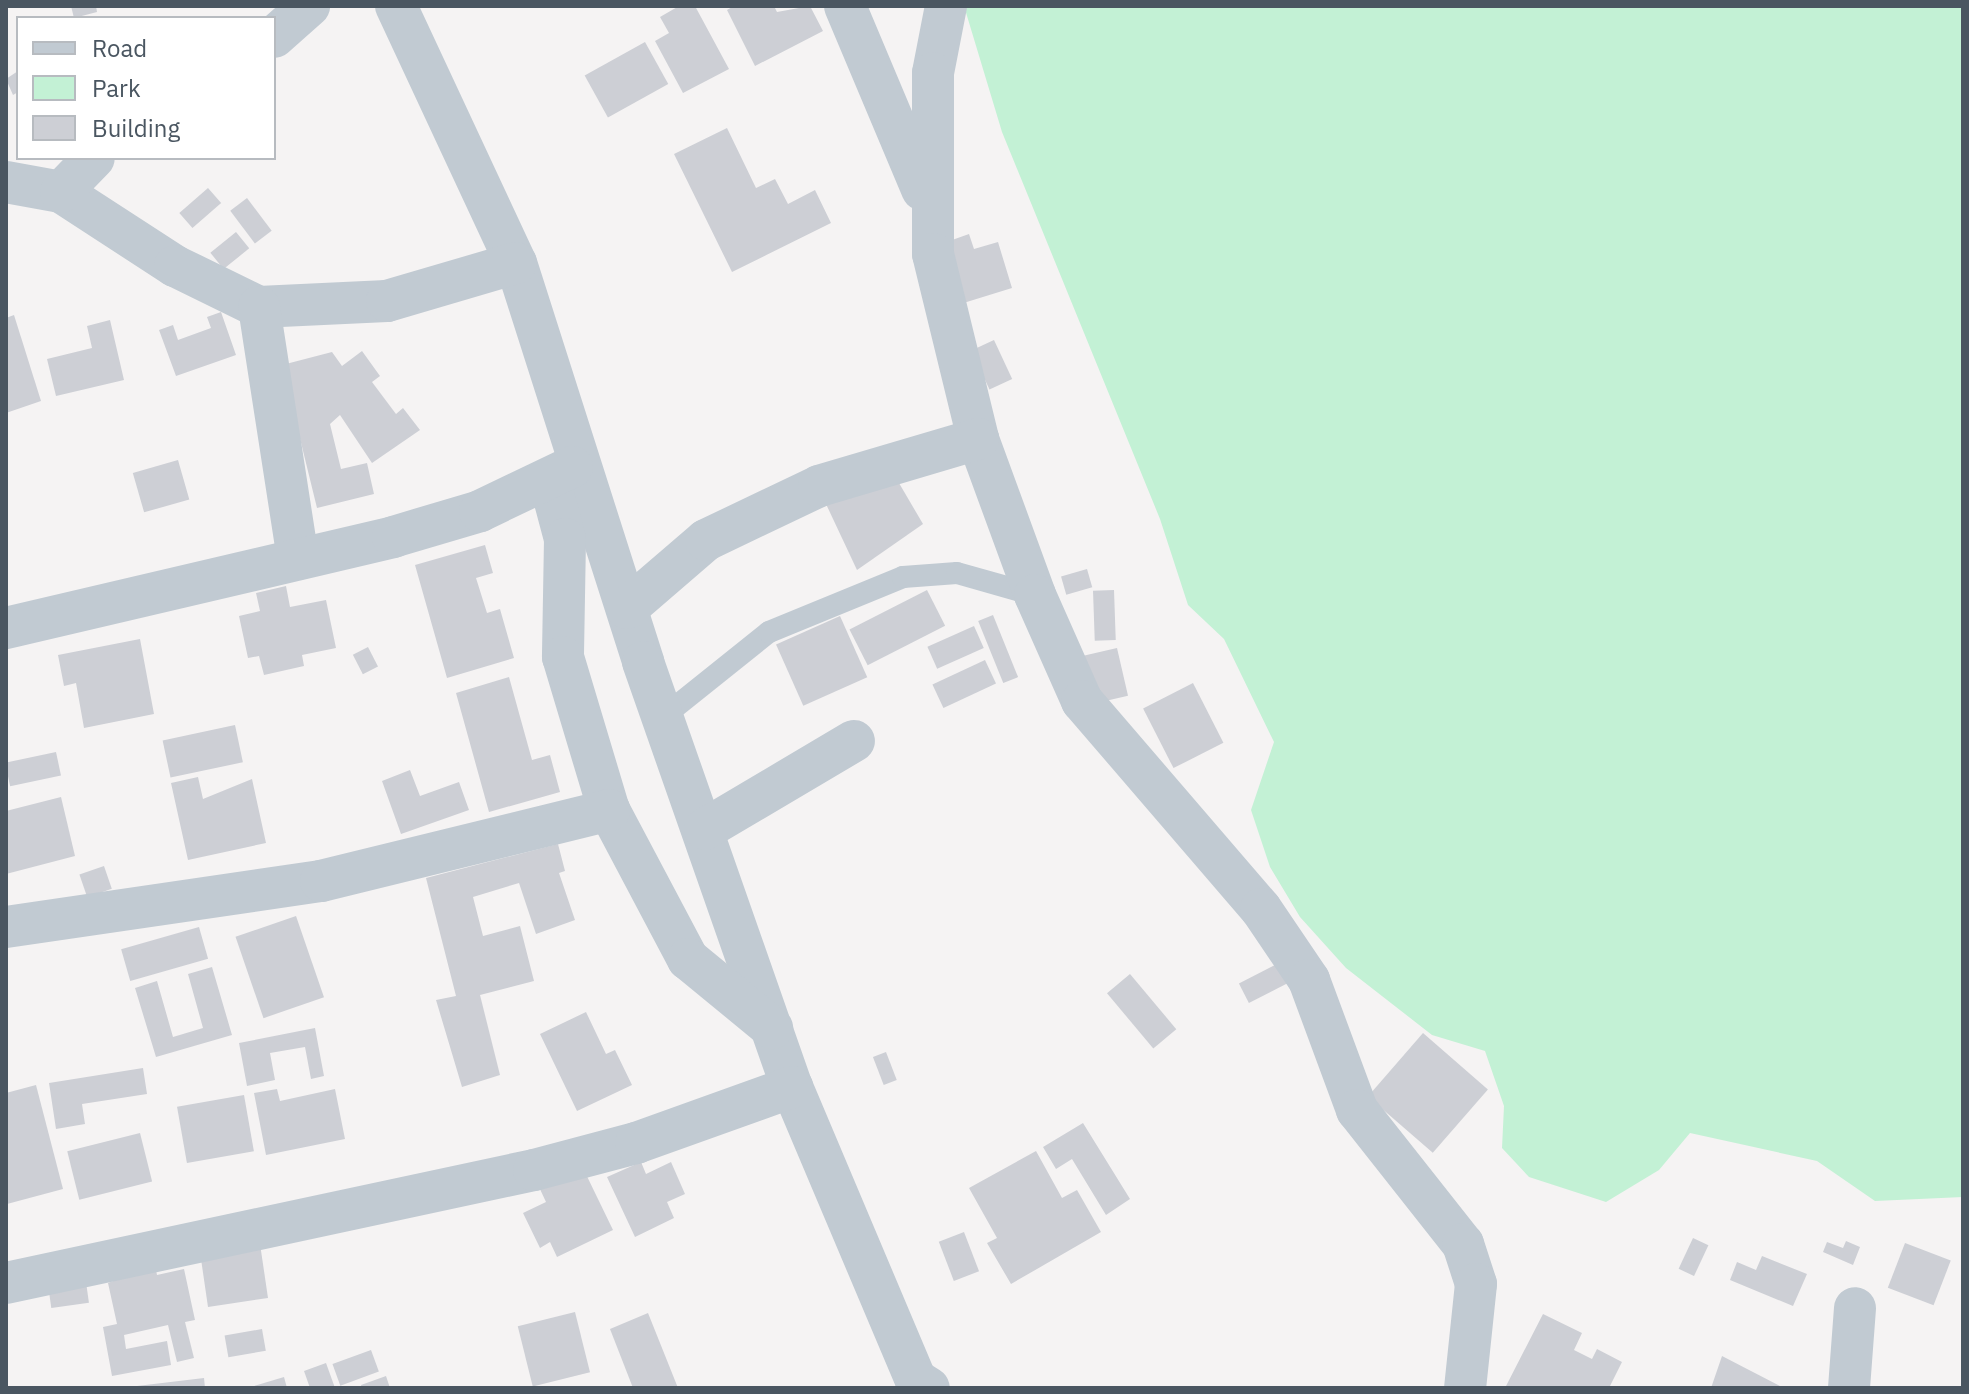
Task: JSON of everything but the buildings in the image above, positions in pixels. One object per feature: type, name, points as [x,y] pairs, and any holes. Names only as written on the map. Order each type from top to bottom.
[{"type":"street","points":[[276,35],[309,6]]},
{"type":"street","points":[[396,6],[516,263],[564,471],[627,608],[792,1087],[913,1386]]},
{"type":"street","points":[[845,6],[931,213]]},
{"type":"street","points":[[946,6],[933,73],[931,213],[947,321],[978,439],[1035,595],[1082,701],[1261,909],[1309,980],[1357,1110],[1463,1244],[1476,1284],[1465,1388]]},
{"type":"street","points":[[61,192],[92,160]]},
{"type":"street","points":[[6,182],[61,192],[175,266],[259,307],[329,309],[387,301],[453,286],[516,263]]},
{"type":"street","points":[[259,307],[298,559]]},
{"type":"street","points":[[627,608],[706,540],[819,486],[978,439]]},
{"type":"street","points":[[6,628],[298,559],[480,511],[564,471]]},
{"type":"street","points":[[564,471],[563,657],[609,810],[688,959],[772,1028]]},
{"type":"street","points":[[705,829],[854,741]]},
{"type":"street","points":[[6,927],[321,881],[609,810]]},
{"type":"street","points":[[6,1283],[534,1170],[636,1143],[792,1087]]},
{"type":"street","points":[[1849,1388],[1855,1308]]},
{"type":"lane","points":[[664,716],[769,632],[903,577],[957,573],[1035,595]]},
{"type":"green space","points":[[964,6],[1963,6],[1963,1197],[1875,1201],[1817,1161],[1690,1133],[1659,1170],[1606,1202],[1529,1177],[1502,1148],[1504,1106],[1485,1051],[1432,1035],[1346,968],[1300,917],[1270,867],[1251,810],[1274,742],[1224,639],[1188,605],[1160,519],[1002,132]]}]
